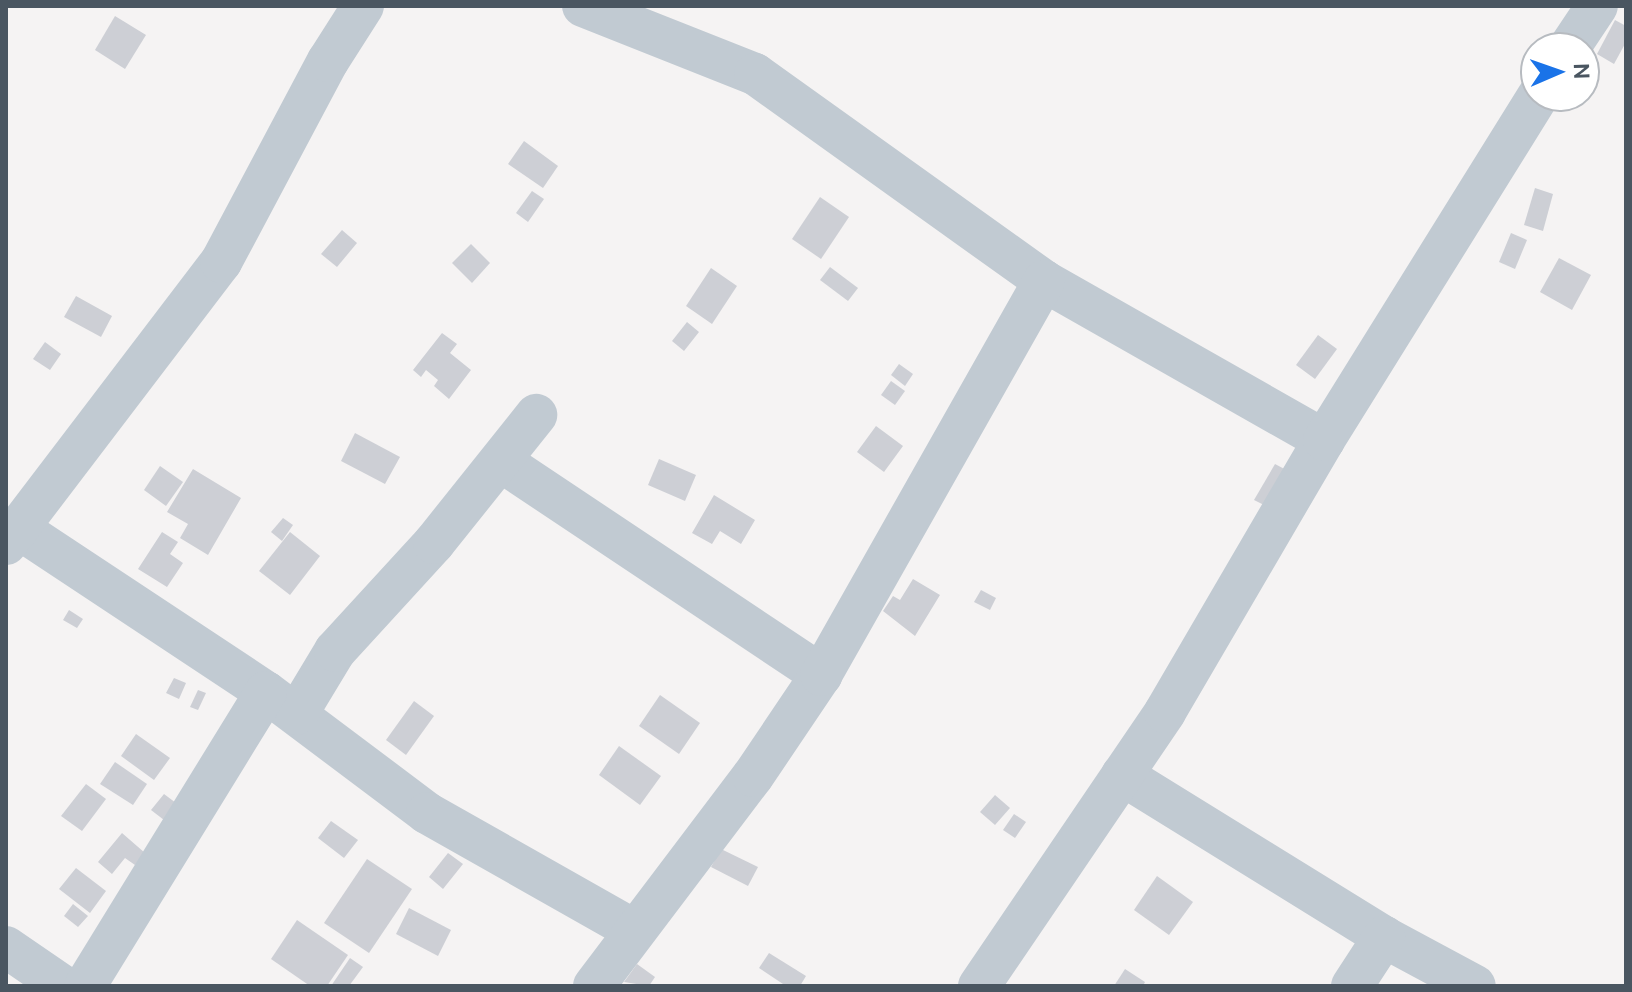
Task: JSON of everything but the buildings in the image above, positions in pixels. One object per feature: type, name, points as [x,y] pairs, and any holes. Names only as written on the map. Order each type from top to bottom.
[{"type":"street","points":[[363,6],[328,61],[221,262],[12,536],[282,703],[427,813],[634,930]]},
{"type":"street","points":[[583,6],[755,74],[1044,281],[1324,440]]},
{"type":"street","points":[[1580,32],[1597,6]]},
{"type":"street","points":[[979,986],[1165,712],[1324,440],[1528,112]]},
{"type":"street","points":[[594,986],[753,776],[821,675],[1044,281]]},
{"type":"street","points":[[85,986],[282,703],[335,651],[502,462],[536,415]]},
{"type":"street","points":[[502,462],[821,675]]},
{"type":"street","points":[[1122,775],[1384,937],[1475,986]]},
{"type":"street","points":[[1352,986],[1384,937]]},
{"type":"street","points":[[6,947],[63,986]]}]
